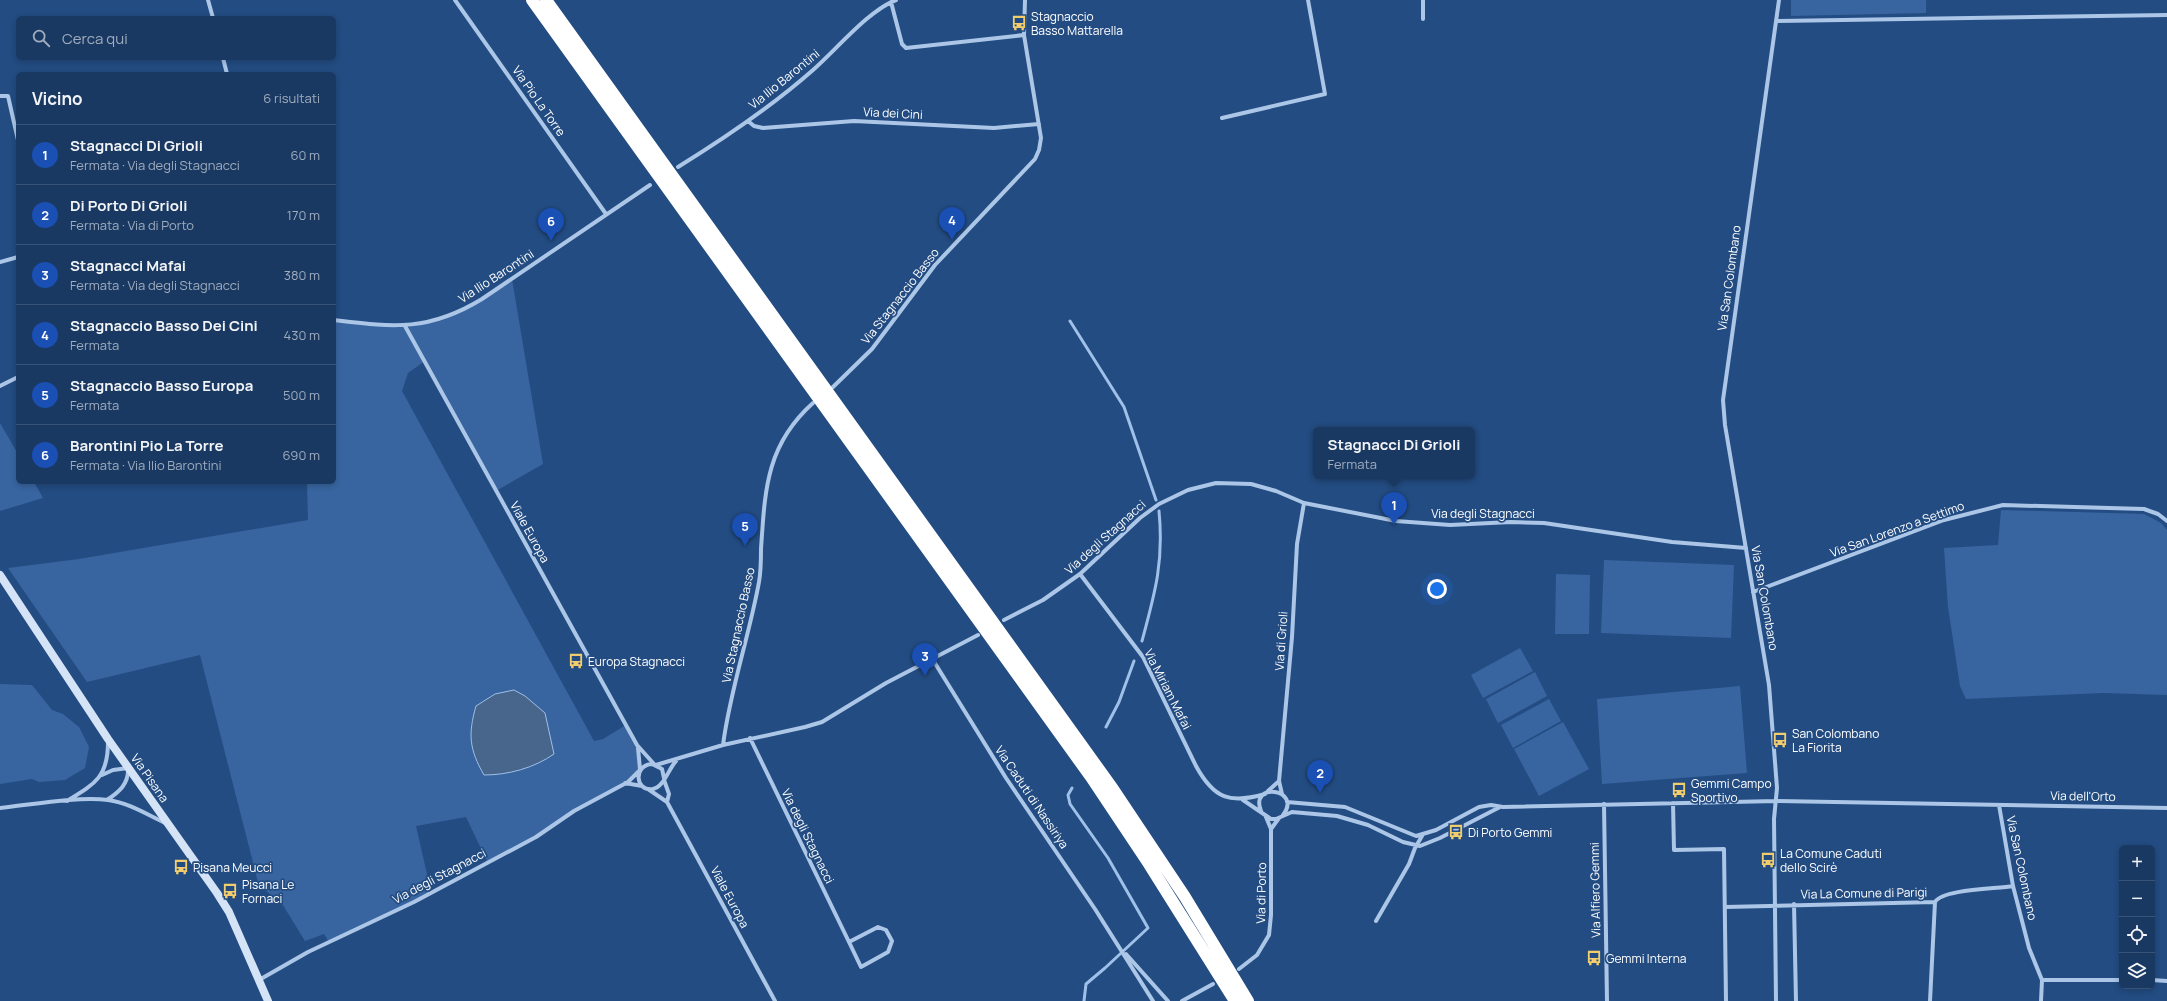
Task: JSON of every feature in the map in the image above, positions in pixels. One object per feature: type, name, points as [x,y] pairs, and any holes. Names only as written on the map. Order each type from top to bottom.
[{"type":"highway","points":[[532,0],[1091,777],[1149,864],[1235,1001]]},
{"type":"highway","points":[[546,0],[1113,789],[1180,890],[1248,1001]]},
{"type":"main road","name":"Via Pisana","points":[[0,575],[108,739],[223,902],[268,1001]]},
{"type":"street","points":[[208,0],[212,16]]},
{"type":"street","name":"Via Pio La Torre","points":[[455,0],[606,214]]},
{"type":"street","name":"Via Ilio Barontini","points":[[678,167],[748,121],[812,70],[869,18],[896,0]]},
{"type":"street","name":"Via Stagnaccio Basso","points":[[833,387],[872,349],[935,265],[1035,159],[1039,150],[1041,138],[1024,35],[1025,0]]},
{"type":"street","points":[[1222,118],[1326,94],[1308,0]]},
{"type":"street","points":[[1423,0],[1423,19]]},
{"type":"street","name":"Via San Colombano","points":[[1779,0],[1723,400],[1725,425],[1769,685],[1777,801],[1999,805],[2013,886],[2029,948],[2042,980]]},
{"type":"street","points":[[891,2],[902,44],[906,48],[1024,35]]},
{"type":"street","points":[[1777,21],[2167,15]]},
{"type":"street","points":[[224,60],[226,72]]},
{"type":"street","points":[[0,96],[8,96],[16,131]]},
{"type":"street","name":"Via dei Cini","points":[[748,121],[754,126],[763,128],[854,121],[994,128],[1039,124]]},
{"type":"street","name":"Via Ilio Barontini","points":[[336,320],[405,326],[425,324],[442,319],[474,304],[650,185]]},
{"type":"street","points":[[0,262],[16,258]]},
{"type":"street","name":"Viale Europa","points":[[405,326],[638,748],[656,764]]},
{"type":"street","points":[[0,386],[16,378]]},
{"type":"street","name":"Via Stagnaccio Basso","points":[[723,745],[759,582],[765,495],[770,471],[790,426],[813,403]]},
{"type":"street","name":"Via degli Stagnacci","points":[[1004,620],[1043,600],[1080,574],[1148,511],[1168,498],[1196,487],[1216,483],[1247,483],[1276,491],[1304,503],[1351,513],[1429,524],[1450,525],[1511,522],[1540,523],[1571,526],[1672,542],[1746,548]]},
{"type":"street","name":"Via di Grioli","points":[[1282,794],[1280,781],[1282,746],[1297,544],[1304,503]]},
{"type":"street","name":"Via San Lorenzo a Settimo","points":[[1753,592],[1944,520],[2003,506],[2144,509],[2158,514],[2167,521]]},
{"type":"street","name":"Via Miriam Mafai","points":[[1080,574],[1143,657],[1204,780],[1221,794],[1243,800],[1262,813]]},
{"type":"street","name":"Via degli Stagnacci","points":[[259,980],[308,952],[414,902],[536,837],[580,807],[624,784],[647,764],[656,764],[676,760],[723,745],[822,722],[886,684],[978,635]]},
{"type":"street","name":"Via Caduti di Nassiriya","points":[[932,660],[1006,778],[1096,909],[1153,1001]]},
{"type":"street","name":"Via degli Stagnacci","points":[[750,738],[860,967],[888,952],[892,942],[886,930],[878,927],[848,942]]},
{"type":"street","points":[[102,775],[107,763],[108,739]]},
{"type":"street","name":"Viale Europa","points":[[638,748],[639,771]]},
{"type":"street","points":[[624,784],[642,786],[648,789],[657,788],[676,760]]},
{"type":"street","points":[[656,764],[662,769],[664,779]]},
{"type":"street","points":[[67,801],[90,787],[102,775],[113,770],[128,768],[128,778],[123,786],[107,800]]},
{"type":"street","points":[[639,771],[638,780],[642,786]]},
{"type":"street","name":"Viale Europa","points":[[664,779],[669,794],[667,802]]},
{"type":"street","points":[[1262,813],[1260,802],[1266,793],[1280,781]]},
{"type":"street","name":"Viale Europa","points":[[648,789],[667,802],[775,1001]]},
{"type":"street","points":[[1243,800],[1275,791],[1282,794],[1287,802],[1287,809],[1271,829]]},
{"type":"street","points":[[0,808],[67,801],[107,800],[134,808],[169,825]]},
{"type":"street","points":[[1376,922],[1409,864],[1416,845],[1422,836],[1479,807],[1491,805],[1500,807],[1777,801],[1774,813],[1776,1001]]},
{"type":"street","points":[[1287,802],[1345,807],[1379,819],[1405,833],[1422,836]]},
{"type":"street","points":[[1673,803],[1674,850],[1724,849],[1726,1001]]},
{"type":"street","name":"Via Alfiero Gemmi","points":[[1604,804],[1606,1001]]},
{"type":"street","name":"Via dell'Orto","points":[[1999,805],[2167,808]]},
{"type":"street","points":[[1266,817],[1271,819],[1292,812],[1303,812],[1346,818],[1378,830],[1403,842],[1424,845],[1500,807]]},
{"type":"street","name":"Via di Porto","points":[[1238,969],[1257,955],[1269,935],[1271,915],[1271,829],[1266,817],[1262,813]]},
{"type":"street","points":[[1930,1001],[1935,902],[1937,898],[1948,894],[2013,886]]},
{"type":"street","name":"Via La Comune di Parigi","points":[[1725,907],[1794,904],[1935,902]]},
{"type":"street","name":"Via La Comune di Parigi","points":[[1794,904],[1796,1001]]},
{"type":"street","name":"Via Caduti di Nassiriya","points":[[1118,944],[1168,1001]]},
{"type":"street","points":[[2041,1001],[2042,980],[2119,980]]},
{"type":"street","points":[[2155,980],[2167,981]]},
{"type":"street","points":[[1182,1001],[1213,984]]},
{"type":"street","points":[[1190,1001],[1194,994]]},
{"type":"shaded area","points":[[1791,0],[1926,0],[1926,13],[1791,16]]},
{"type":"shaded area","points":[[512,279],[543,464],[496,491],[425,361],[408,373],[402,391],[594,741],[603,739],[626,725],[638,748],[640,770],[633,777],[543,832],[487,861],[466,817],[416,826],[431,892],[329,942],[324,934],[305,941],[281,902],[259,886],[200,655],[87,682],[8,568],[79,559],[308,520],[307,484],[336,484],[336,320],[405,326],[457,313]],"holes":[[[495,694],[470,728],[477,706]]]},
{"type":"shaded area","points":[[0,423],[16,451],[16,484],[35,484],[43,498],[0,511]]},
{"type":"shaded area","points":[[2001,510],[2144,514],[2161,523],[2167,530],[2167,695],[2103,693],[1966,699],[1960,686],[1948,607],[1944,548],[1998,545]]},
{"type":"shaded area","points":[[1604,560],[1734,565],[1731,638],[1601,633]]},
{"type":"shaded area","points":[[1556,574],[1590,575],[1589,634],[1555,634]]},
{"type":"shaded area","points":[[1520,648],[1533,671],[1483,698],[1471,675]]},
{"type":"shaded area","points":[[1535,672],[1547,696],[1498,723],[1486,699]]},
{"type":"shaded area","points":[[0,684],[32,685],[52,710],[63,714],[79,727],[89,747],[85,768],[65,780],[39,782],[32,779],[0,784]]},
{"type":"shaded area","points":[[1740,686],[1747,773],[1602,784],[1597,699]]},
{"type":"shaded area","points":[[514,690],[525,696],[545,713],[554,754],[538,763],[520,770],[502,774],[484,775],[475,757],[471,741],[473,716],[476,706],[495,694]]},
{"type":"shaded area","points":[[1549,699],[1561,721],[1513,748],[1501,725]]},
{"type":"shaded area","points":[[1563,722],[1589,769],[1539,796],[1514,749]]},
{"type":"waterway","points":[[1070,321],[1124,407],[1156,500]]},
{"type":"waterway","points":[[1142,641],[1151,608],[1159,562],[1159,511]]},
{"type":"waterway","points":[[1106,727],[1119,702],[1134,661]]},
{"type":"waterway","points":[[1072,788],[1068,795],[1070,804],[1108,858],[1148,928],[1086,984],[1084,1001]]},
{"type":"place","name":"Stagnaccio Basso Mattarella","points":[[1019,23]]},
{"type":"place","name":"Stagnaccio Basso Dei Cini","points":[[952,240]]},
{"type":"place","name":"Barontini Pio La Torre","points":[[551,241]]},
{"type":"place","name":"Stagnacci Di Grioli","points":[[1394,525]]},
{"type":"place","name":"Stagnaccio Basso Europa","points":[[745,546]]},
{"type":"place","name":"Europa Stagnacci","points":[[576,661]]},
{"type":"place","name":"Stagnacci Mafai","points":[[925,676]]},
{"type":"place","name":"San Colombano La Fiorita","points":[[1780,740]]},
{"type":"place","name":"Gemmi Campo Sportivo","points":[[1679,790]]},
{"type":"place","name":"Di Porto Di Grioli","points":[[1320,793]]},
{"type":"place","name":"Di Porto Gemmi","points":[[1456,832]]},
{"type":"place","name":"La Comune Caduti dello Scirè","points":[[1768,860]]},
{"type":"place","name":"Pisana Meucci","points":[[181,867]]},
{"type":"place","name":"Pisana Le Fornaci","points":[[230,891]]},
{"type":"place","name":"Gemmi Interna","points":[[1594,958]]}]
